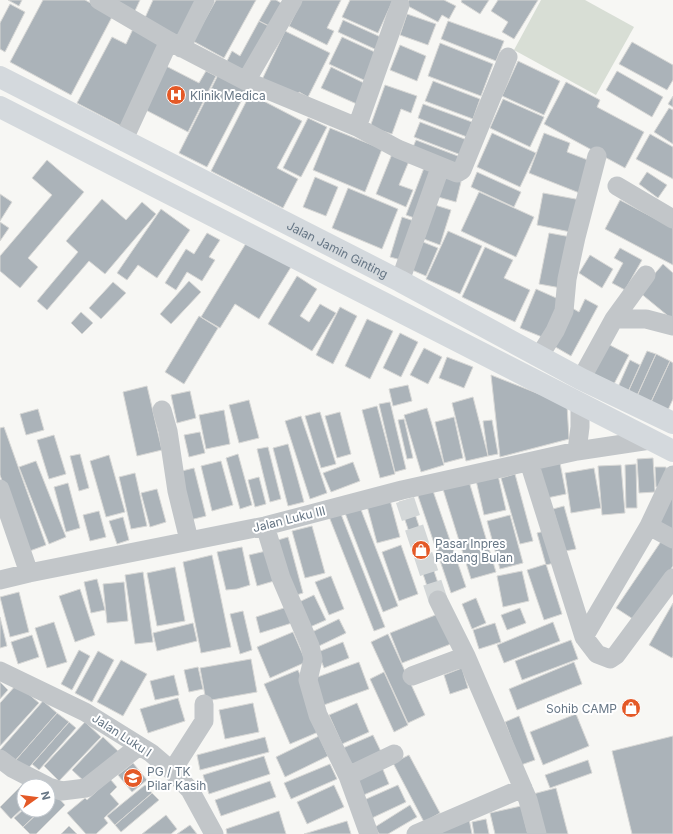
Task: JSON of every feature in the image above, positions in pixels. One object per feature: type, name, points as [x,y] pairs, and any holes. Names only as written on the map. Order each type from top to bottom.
[{"type":"highway","name":"Jalan Jamin Ginting","points":[[0,77],[400,281],[540,355],[581,379],[673,423]]},
{"type":"highway","points":[[0,107],[673,451]]},
{"type":"street","points":[[99,0],[175,44],[246,81],[357,127],[398,149],[440,168],[457,173],[462,170],[508,58]]},
{"type":"street","points":[[123,141],[175,44],[206,0]]},
{"type":"street","points":[[246,81],[293,0]]},
{"type":"street","points":[[357,127],[400,5]]},
{"type":"street","points":[[540,355],[555,331],[564,311],[567,280],[576,237],[597,156]]},
{"type":"street","points":[[400,281],[440,168]]},
{"type":"street","points":[[617,186],[673,220]]},
{"type":"street","points":[[581,379],[614,319],[646,275]]},
{"type":"street","points":[[614,319],[646,319],[673,326]]},
{"type":"street","points":[[577,451],[580,427],[580,403]]},
{"type":"street","points":[[162,410],[168,432],[177,491],[189,540]]},
{"type":"street","name":"Jalan Luku III","points":[[0,580],[189,540],[265,526],[403,495],[577,451],[650,440]]},
{"type":"street","points":[[529,462],[584,637],[597,654],[610,658],[616,655],[673,578]]},
{"type":"street","points":[[584,637],[649,526],[673,475]]},
{"type":"street","points":[[0,489],[29,573]]},
{"type":"street","points":[[265,526],[281,578],[310,646],[313,660],[308,680],[318,715],[348,776],[369,834]]},
{"type":"street","points":[[649,526],[673,539]]},
{"type":"street","points":[[438,600],[466,656],[523,788],[532,813],[537,834]]},
{"type":"street","points":[[412,676],[466,656]]},
{"type":"street","name":"Jalan Luku I","points":[[0,671],[85,712],[151,753],[172,771],[190,790],[214,834]]},
{"type":"street","points":[[172,771],[204,721],[204,704]]},
{"type":"street","points":[[56,789],[62,791],[86,788],[139,746]]},
{"type":"street","points":[[348,776],[394,754]]},
{"type":"street","points":[[0,759],[12,768],[31,778]]},
{"type":"street","points":[[416,834],[523,788]]},
{"type":"shaded area","points":[[541,0],[585,0],[634,27],[596,95],[514,50]]},
{"type":"building","points":[[8,0],[22,0],[19,6]]},
{"type":"building","points":[[43,0],[85,0],[113,15],[71,95],[10,62]]},
{"type":"building","points":[[108,0],[140,0],[134,13]]},
{"type":"building","points":[[153,0],[203,0],[185,39],[144,20]]},
{"type":"building","points":[[216,0],[256,0],[224,58],[193,41]]},
{"type":"building","points":[[271,0],[276,0],[286,6],[273,28],[259,21]]},
{"type":"building","points":[[302,0],[341,0],[327,28],[334,31],[327,45],[289,26]]},
{"type":"building","points":[[350,0],[393,0],[378,33],[342,17]]},
{"type":"building","points":[[409,0],[444,0],[456,6],[449,19],[442,15],[438,22],[406,5]]},
{"type":"building","points":[[462,0],[489,0],[480,14],[461,2]]},
{"type":"building","points":[[498,0],[538,0],[514,39],[502,32],[508,22],[491,11]]},
{"type":"building","points":[[10,4],[25,12],[5,52],[0,49],[0,23]]},
{"type":"building","points":[[407,14],[436,24],[428,45],[400,35]]},
{"type":"building","points":[[343,20],[385,39],[379,51],[338,32]]},
{"type":"building","points":[[259,21],[273,28],[246,75],[226,63],[232,51],[240,56]]},
{"type":"building","points":[[448,21],[504,41],[496,61],[441,39]]},
{"type":"building","points":[[133,29],[164,46],[121,126],[77,103],[112,37],[126,44]]},
{"type":"building","points":[[285,31],[330,53],[308,97],[299,92],[295,101],[260,84]]},
{"type":"building","points":[[342,37],[379,54],[366,81],[329,64]]},
{"type":"building","points":[[632,42],[673,65],[673,80],[667,90],[619,64]]},
{"type":"building","points":[[440,43],[493,64],[481,96],[428,76]]},
{"type":"building","points":[[400,45],[426,56],[417,81],[390,70]]},
{"type":"building","points":[[518,61],[560,81],[544,115],[502,96]]},
{"type":"building","name":"Klinik Medica","points":[[162,64],[199,83],[206,71],[216,76],[188,132],[140,107]]},
{"type":"building","points":[[331,67],[368,85],[359,105],[321,88]]},
{"type":"building","points":[[617,71],[663,97],[652,117],[606,90]]},
{"type":"building","points":[[218,75],[247,90],[207,167],[179,153]]},
{"type":"building","points":[[433,81],[480,99],[473,119],[425,101]]},
{"type":"building","points":[[566,82],[600,100],[597,107],[644,132],[625,168],[544,124]]},
{"type":"building","points":[[385,85],[417,96],[411,113],[401,109],[392,134],[370,127]]},
{"type":"building","points":[[250,94],[302,121],[277,168],[298,179],[283,208],[211,171]]},
{"type":"building","points":[[673,96],[673,107],[668,104]]},
{"type":"building","points":[[503,99],[544,117],[530,147],[490,128]]},
{"type":"building","points":[[423,104],[472,122],[467,137],[418,118]]},
{"type":"building","points":[[669,108],[673,110],[673,144],[654,132]]},
{"type":"building","points":[[308,118],[327,127],[301,177],[283,168]]},
{"type":"building","points":[[420,122],[467,140],[461,155],[414,137]]},
{"type":"building","points":[[330,128],[382,149],[365,192],[313,170]]},
{"type":"building","points":[[492,133],[536,153],[520,187],[477,167]]},
{"type":"building","points":[[544,133],[570,143],[567,152],[593,162],[582,194],[529,173]]},
{"type":"building","points":[[650,134],[673,147],[673,179],[636,159]]},
{"type":"building","points":[[416,140],[463,158],[458,172],[410,154]]},
{"type":"building","points":[[392,154],[409,161],[399,185],[413,190],[406,207],[376,194]]},
{"type":"building","points":[[47,160],[84,192],[28,258],[38,267],[20,288],[0,271],[0,256],[52,195],[32,178]]},
{"type":"building","points":[[424,168],[437,174],[420,220],[406,215]]},
{"type":"building","points":[[477,172],[521,192],[514,207],[471,187]]},
{"type":"building","points":[[647,172],[667,185],[658,198],[639,184]]},
{"type":"building","points":[[315,177],[338,187],[326,216],[303,207]]},
{"type":"building","points":[[444,177],[461,182],[456,202],[438,197]]},
{"type":"building","points":[[348,188],[398,209],[382,249],[332,228]]},
{"type":"building","points":[[479,192],[534,217],[516,257],[461,231]]},
{"type":"building","points":[[543,193],[581,200],[575,233],[537,225]]},
{"type":"building","points":[[0,194],[12,202],[0,221]]},
{"type":"building","points":[[102,199],[126,220],[142,202],[156,214],[105,274],[89,261],[47,310],[37,301],[78,252],[66,241]]},
{"type":"building","points":[[620,200],[673,228],[673,265],[605,229]]},
{"type":"building","points":[[435,205],[451,210],[440,245],[424,239]]},
{"type":"building","points":[[161,209],[190,230],[157,278],[138,265],[127,280],[117,273]]},
{"type":"building","points":[[402,217],[417,222],[405,261],[390,257]]},
{"type":"building","points":[[0,222],[9,228],[0,241]]},
{"type":"building","points":[[448,231],[482,246],[460,294],[426,279]]},
{"type":"building","points":[[207,233],[220,240],[209,257],[215,260],[202,281],[187,272],[176,290],[165,283],[186,249],[194,254]]},
{"type":"building","points":[[549,233],[571,237],[561,288],[539,284]]},
{"type":"building","points":[[248,240],[291,267],[259,319],[235,304],[220,328],[201,317]]},
{"type":"building","points":[[423,242],[438,248],[426,276],[412,270]]},
{"type":"building","points":[[485,247],[513,260],[504,278],[530,290],[515,322],[462,297]]},
{"type":"building","points":[[620,248],[642,260],[625,290],[612,283],[623,263],[614,258]]},
{"type":"building","points":[[590,255],[613,269],[602,288],[579,273]]},
{"type":"building","points":[[663,264],[673,273],[673,320],[639,292]]},
{"type":"building","points":[[297,276],[317,289],[300,316],[309,322],[320,304],[336,313],[312,351],[268,324]]},
{"type":"building","points":[[189,281],[201,292],[171,324],[160,314]]},
{"type":"building","points":[[113,282],[126,293],[101,319],[89,308]]},
{"type":"building","points":[[536,289],[563,301],[547,339],[520,328]]},
{"type":"building","points":[[585,299],[598,306],[571,356],[552,345],[572,308],[579,312]]},
{"type":"building","points":[[340,307],[357,316],[333,364],[316,355]]},
{"type":"building","points":[[81,312],[93,323],[82,334],[71,323]]},
{"type":"building","points":[[199,316],[218,328],[184,384],[165,372]]},
{"type":"building","points":[[367,319],[393,331],[370,379],[345,366]]},
{"type":"building","points":[[400,333],[418,342],[401,377],[383,368]]},
{"type":"building","points":[[602,341],[629,355],[614,384],[588,371]]},
{"type":"building","points":[[424,348],[442,357],[428,384],[410,375]]},
{"type":"building","points":[[647,351],[656,354],[637,396],[628,392]]},
{"type":"building","points":[[656,354],[670,361],[651,402],[637,396]]},
{"type":"building","points":[[447,357],[473,367],[464,388],[439,378]]},
{"type":"building","points":[[630,360],[640,365],[628,392],[618,387]]},
{"type":"building","points":[[670,361],[673,363],[673,399],[668,410],[651,402]]},
{"type":"building","points":[[491,375],[567,405],[569,439],[500,457]]},
{"type":"building","points":[[408,385],[412,401],[393,406],[389,389]]},
{"type":"building","points":[[147,386],[162,450],[137,456],[123,392]]},
{"type":"building","points":[[190,391],[196,418],[177,423],[171,395]]},
{"type":"building","points":[[473,397],[488,456],[466,461],[452,403]]},
{"type":"building","points":[[249,400],[259,438],[239,443],[229,405]]},
{"type":"building","points":[[390,402],[406,469],[395,472],[379,404]]},
{"type":"building","points":[[377,406],[395,474],[380,478],[362,410]]},
{"type":"building","points":[[427,408],[444,465],[421,472],[404,415]]},
{"type":"building","points":[[38,409],[44,430],[26,435],[20,414]]},
{"type":"building","points":[[224,410],[230,444],[206,449],[199,415]]},
{"type":"building","points":[[320,412],[336,464],[321,468],[305,416]]},
{"type":"building","points":[[340,412],[351,454],[337,458],[325,416]]},
{"type":"building","points":[[301,416],[327,493],[310,499],[285,421]]},
{"type":"building","points":[[454,417],[463,458],[444,463],[435,422]]},
{"type":"building","points":[[404,419],[413,458],[407,459],[398,420]]},
{"type":"building","points":[[492,420],[498,454],[488,456],[483,421]]},
{"type":"building","points":[[4,427],[46,545],[27,552],[0,475],[0,428]]},
{"type":"building","points":[[200,432],[205,453],[189,457],[184,435]]},
{"type":"building","points":[[54,435],[66,474],[49,479],[37,440]]},
{"type":"building","points":[[288,444],[304,502],[288,506],[273,448]]},
{"type":"building","points":[[268,447],[281,499],[270,502],[257,449]]},
{"type":"building","points":[[80,454],[89,488],[79,491],[70,456]]},
{"type":"building","points":[[238,454],[252,505],[240,509],[226,458]]},
{"type":"building","points":[[109,455],[125,512],[106,517],[90,461]]},
{"type":"building","points":[[653,458],[655,492],[639,493],[637,459]]},
{"type":"building","points":[[36,461],[66,537],[49,544],[19,467]]},
{"type":"building","points":[[221,461],[233,505],[212,511],[201,466]]},
{"type":"building","points":[[353,462],[360,481],[331,492],[323,473]]},
{"type":"building","points":[[560,463],[566,494],[542,499],[536,468]]},
{"type":"building","points":[[636,464],[637,508],[626,508],[625,465]]},
{"type":"building","points":[[621,465],[625,513],[602,515],[598,466]]},
{"type":"building","points":[[655,467],[666,467],[667,487],[656,487]]},
{"type":"building","points":[[194,468],[206,516],[186,521],[174,473]]},
{"type":"building","points":[[594,468],[601,508],[571,513],[565,473]]},
{"type":"building","points":[[497,471],[506,510],[484,515],[475,476]]},
{"type":"building","points":[[135,473],[147,526],[131,529],[119,477]]},
{"type":"building","points":[[515,474],[533,541],[520,544],[501,478]]},
{"type":"building","points":[[259,477],[266,504],[255,507],[248,480]]},
{"type":"building","points":[[468,478],[496,572],[471,579],[442,486]]},
{"type":"building","points":[[68,483],[80,528],[66,532],[54,487]]},
{"type":"building","points":[[431,485],[466,587],[451,593],[416,490]]},
{"type":"building","points":[[157,489],[166,522],[150,527],[141,493]]},
{"type":"building","points":[[673,495],[673,532],[658,524]]},
{"type":"building","name":"Pasar Inpres Padang Bulan","points":[[410,499],[443,598],[432,601],[399,502]]},
{"type":"building","points":[[390,500],[400,537],[377,543],[367,506]]},
{"type":"building","points":[[564,506],[576,549],[565,551],[553,509]]},
{"type":"building","points":[[360,507],[398,606],[383,612],[345,513]]},
{"type":"building","points":[[339,509],[385,627],[374,631],[328,514]]},
{"type":"building","points":[[99,511],[106,537],[90,541],[83,515]]},
{"type":"building","points":[[510,515],[523,563],[500,569],[487,521]]},
{"type":"building","points":[[123,517],[129,540],[117,544],[109,521]]},
{"type":"building","points":[[312,526],[325,573],[305,578],[292,531]]},
{"type":"building","points":[[548,530],[558,562],[546,565],[537,533]]},
{"type":"building","points":[[288,537],[303,593],[293,596],[278,540]]},
{"type":"building","points":[[662,540],[673,547],[673,566],[636,621],[616,608]]},
{"type":"building","points":[[401,545],[418,594],[399,601],[382,552]]},
{"type":"building","points":[[242,547],[250,585],[237,589],[226,590],[217,552]]},
{"type":"building","points":[[266,551],[274,581],[257,586],[249,555]]},
{"type":"building","points":[[212,555],[231,647],[201,653],[183,562]]},
{"type":"building","points":[[546,564],[562,614],[544,620],[527,570]]},
{"type":"building","points":[[175,567],[185,621],[157,626],[147,573]]},
{"type":"building","points":[[522,571],[529,601],[503,607],[497,576]]},
{"type":"building","points":[[143,572],[153,642],[135,644],[125,575]]},
{"type":"building","points":[[331,576],[344,609],[329,615],[315,582]]},
{"type":"building","points":[[97,579],[105,610],[91,613],[84,582]]},
{"type":"building","points":[[124,582],[128,621],[107,623],[103,584]]},
{"type":"building","points":[[80,589],[95,635],[75,642],[59,596]]},
{"type":"building","points":[[19,592],[29,632],[10,637],[0,597]]},
{"type":"building","points":[[314,595],[326,620],[310,627],[299,602]]},
{"type":"building","points":[[476,598],[486,623],[472,629],[462,604]]},
{"type":"building","points":[[673,603],[673,656],[672,658],[649,645]]},
{"type":"building","points":[[287,607],[292,623],[260,633],[256,617]]},
{"type":"building","points":[[520,608],[526,623],[507,630],[501,615]]},
{"type":"building","points":[[243,611],[252,650],[240,654],[230,614]]},
{"type":"building","points":[[443,612],[456,642],[402,663],[390,633]]},
{"type":"building","points":[[0,617],[7,646],[0,648]]},
{"type":"building","points":[[339,619],[346,633],[319,646],[312,632]]},
{"type":"building","points":[[54,622],[67,662],[47,668],[35,628]]},
{"type":"building","points":[[553,622],[560,641],[504,663],[497,645]]},
{"type":"building","points":[[193,623],[197,641],[157,651],[153,633]]},
{"type":"building","points":[[495,623],[501,642],[479,649],[473,630]]},
{"type":"building","points":[[293,632],[306,662],[270,678],[257,647]]},
{"type":"building","points":[[388,634],[425,715],[408,723],[371,642]]},
{"type":"building","points":[[32,635],[39,657],[18,664],[11,642]]},
{"type":"building","points":[[571,640],[578,659],[522,680],[515,661]]},
{"type":"building","points":[[343,642],[349,658],[324,668],[318,652]]},
{"type":"building","points":[[79,650],[90,656],[72,690],[61,684]]},
{"type":"building","points":[[98,651],[114,660],[92,702],[75,693]]},
{"type":"building","points":[[251,659],[257,692],[206,701],[200,668]]},
{"type":"building","points":[[121,660],[147,674],[123,716],[97,702]]},
{"type":"building","points":[[359,662],[369,689],[321,706],[312,679]]},
{"type":"building","points":[[574,662],[582,684],[517,710],[509,689]]},
{"type":"building","points":[[198,667],[203,689],[189,692],[184,670]]},
{"type":"building","points":[[462,668],[468,688],[450,694],[444,675]]},
{"type":"building","points":[[298,670],[323,730],[290,744],[264,684]]},
{"type":"building","points":[[384,672],[408,725],[394,732],[370,679]]},
{"type":"building","points":[[174,675],[179,695],[155,700],[150,681]]},
{"type":"building","points":[[0,682],[8,690],[0,699]]},
{"type":"building","points":[[17,684],[39,703],[0,746],[0,703]]},
{"type":"building","points":[[178,698],[185,721],[148,733],[140,709]]},
{"type":"building","points":[[43,701],[57,713],[14,762],[0,750]]},
{"type":"building","points":[[253,703],[259,732],[225,739],[219,710]]},
{"type":"building","points":[[357,703],[369,732],[342,744],[329,715]]},
{"type":"building","points":[[57,713],[69,722],[25,772],[14,762]]},
{"type":"building","points":[[576,714],[589,746],[543,765],[530,732]]},
{"type":"building","points":[[519,716],[535,760],[521,765],[505,722]]},
{"type":"building","points":[[69,722],[76,728],[39,770],[32,764]]},
{"type":"building","points":[[85,722],[101,737],[59,781],[44,766]]},
{"type":"building","points":[[373,735],[384,758],[353,771],[343,748]]},
{"type":"building","points":[[319,736],[328,756],[285,777],[276,757]]},
{"type":"building","points":[[673,736],[673,834],[632,834],[612,751]]},
{"type":"building","points":[[103,737],[119,752],[88,785],[72,770]]},
{"type":"building","points":[[265,737],[269,752],[200,770],[197,755]]},
{"type":"building","points":[[409,755],[440,813],[424,822],[393,763]]},
{"type":"building","points":[[264,756],[270,774],[209,794],[203,775]]},
{"type":"building","points":[[588,760],[592,773],[550,788],[545,775]]},
{"type":"building","name":"PG / TK Pilar Kasih","points":[[133,763],[147,780],[132,792],[118,775]]},
{"type":"building","points":[[330,764],[337,779],[291,799],[284,783]]},
{"type":"building","points":[[381,765],[389,784],[359,797],[351,777]]},
{"type":"building","points":[[110,779],[117,787],[110,794],[119,804],[104,818],[108,823],[96,834],[86,834],[67,813],[85,798],[87,800]]},
{"type":"building","points":[[270,781],[276,797],[221,816],[215,800]]},
{"type":"building","points":[[145,785],[152,793],[115,825],[107,816]]},
{"type":"building","points":[[334,785],[344,807],[307,824],[297,802]]},
{"type":"building","points":[[398,785],[406,802],[372,818],[364,800]]},
{"type":"building","points":[[556,788],[568,834],[544,834],[533,794]]},
{"type":"building","points":[[16,791],[16,814],[11,819],[0,807]]},
{"type":"building","points":[[152,793],[159,800],[121,832],[115,825]]},
{"type":"building","points":[[56,795],[65,805],[56,814]]},
{"type":"building","points":[[410,805],[417,817],[388,834],[379,834],[375,827]]},
{"type":"building","points":[[521,806],[528,834],[495,834],[490,813]]},
{"type":"building","points":[[279,811],[286,834],[227,834],[226,829]]},
{"type":"building","points":[[166,815],[177,829],[171,834],[142,834]]},
{"type":"building","points":[[16,816],[16,818],[33,818],[23,827],[14,818]]},
{"type":"building","points":[[33,818],[52,818],[36,834],[30,834],[23,827]]},
{"type":"building","points":[[469,819],[472,834],[438,834]]},
{"type":"building","points":[[486,819],[489,834],[474,834],[472,822]]},
{"type":"building","points":[[347,821],[351,834],[304,834]]},
{"type":"building","points":[[190,825],[197,834],[177,834]]},
{"type":"building","points":[[69,826],[77,834],[61,834]]},
{"type":"tunnel","points":[[405,500],[438,600]]},
{"type":"place","name":"Klinik Medica","points":[[176,95]]},
{"type":"place","name":"Pasar Inpres Padang Bulan","points":[[421,550]]},
{"type":"place","name":"Sohib CAMP","points":[[631,708]]},
{"type":"place","name":"PG / TK Pilar Kasih","points":[[133,778]]}]
